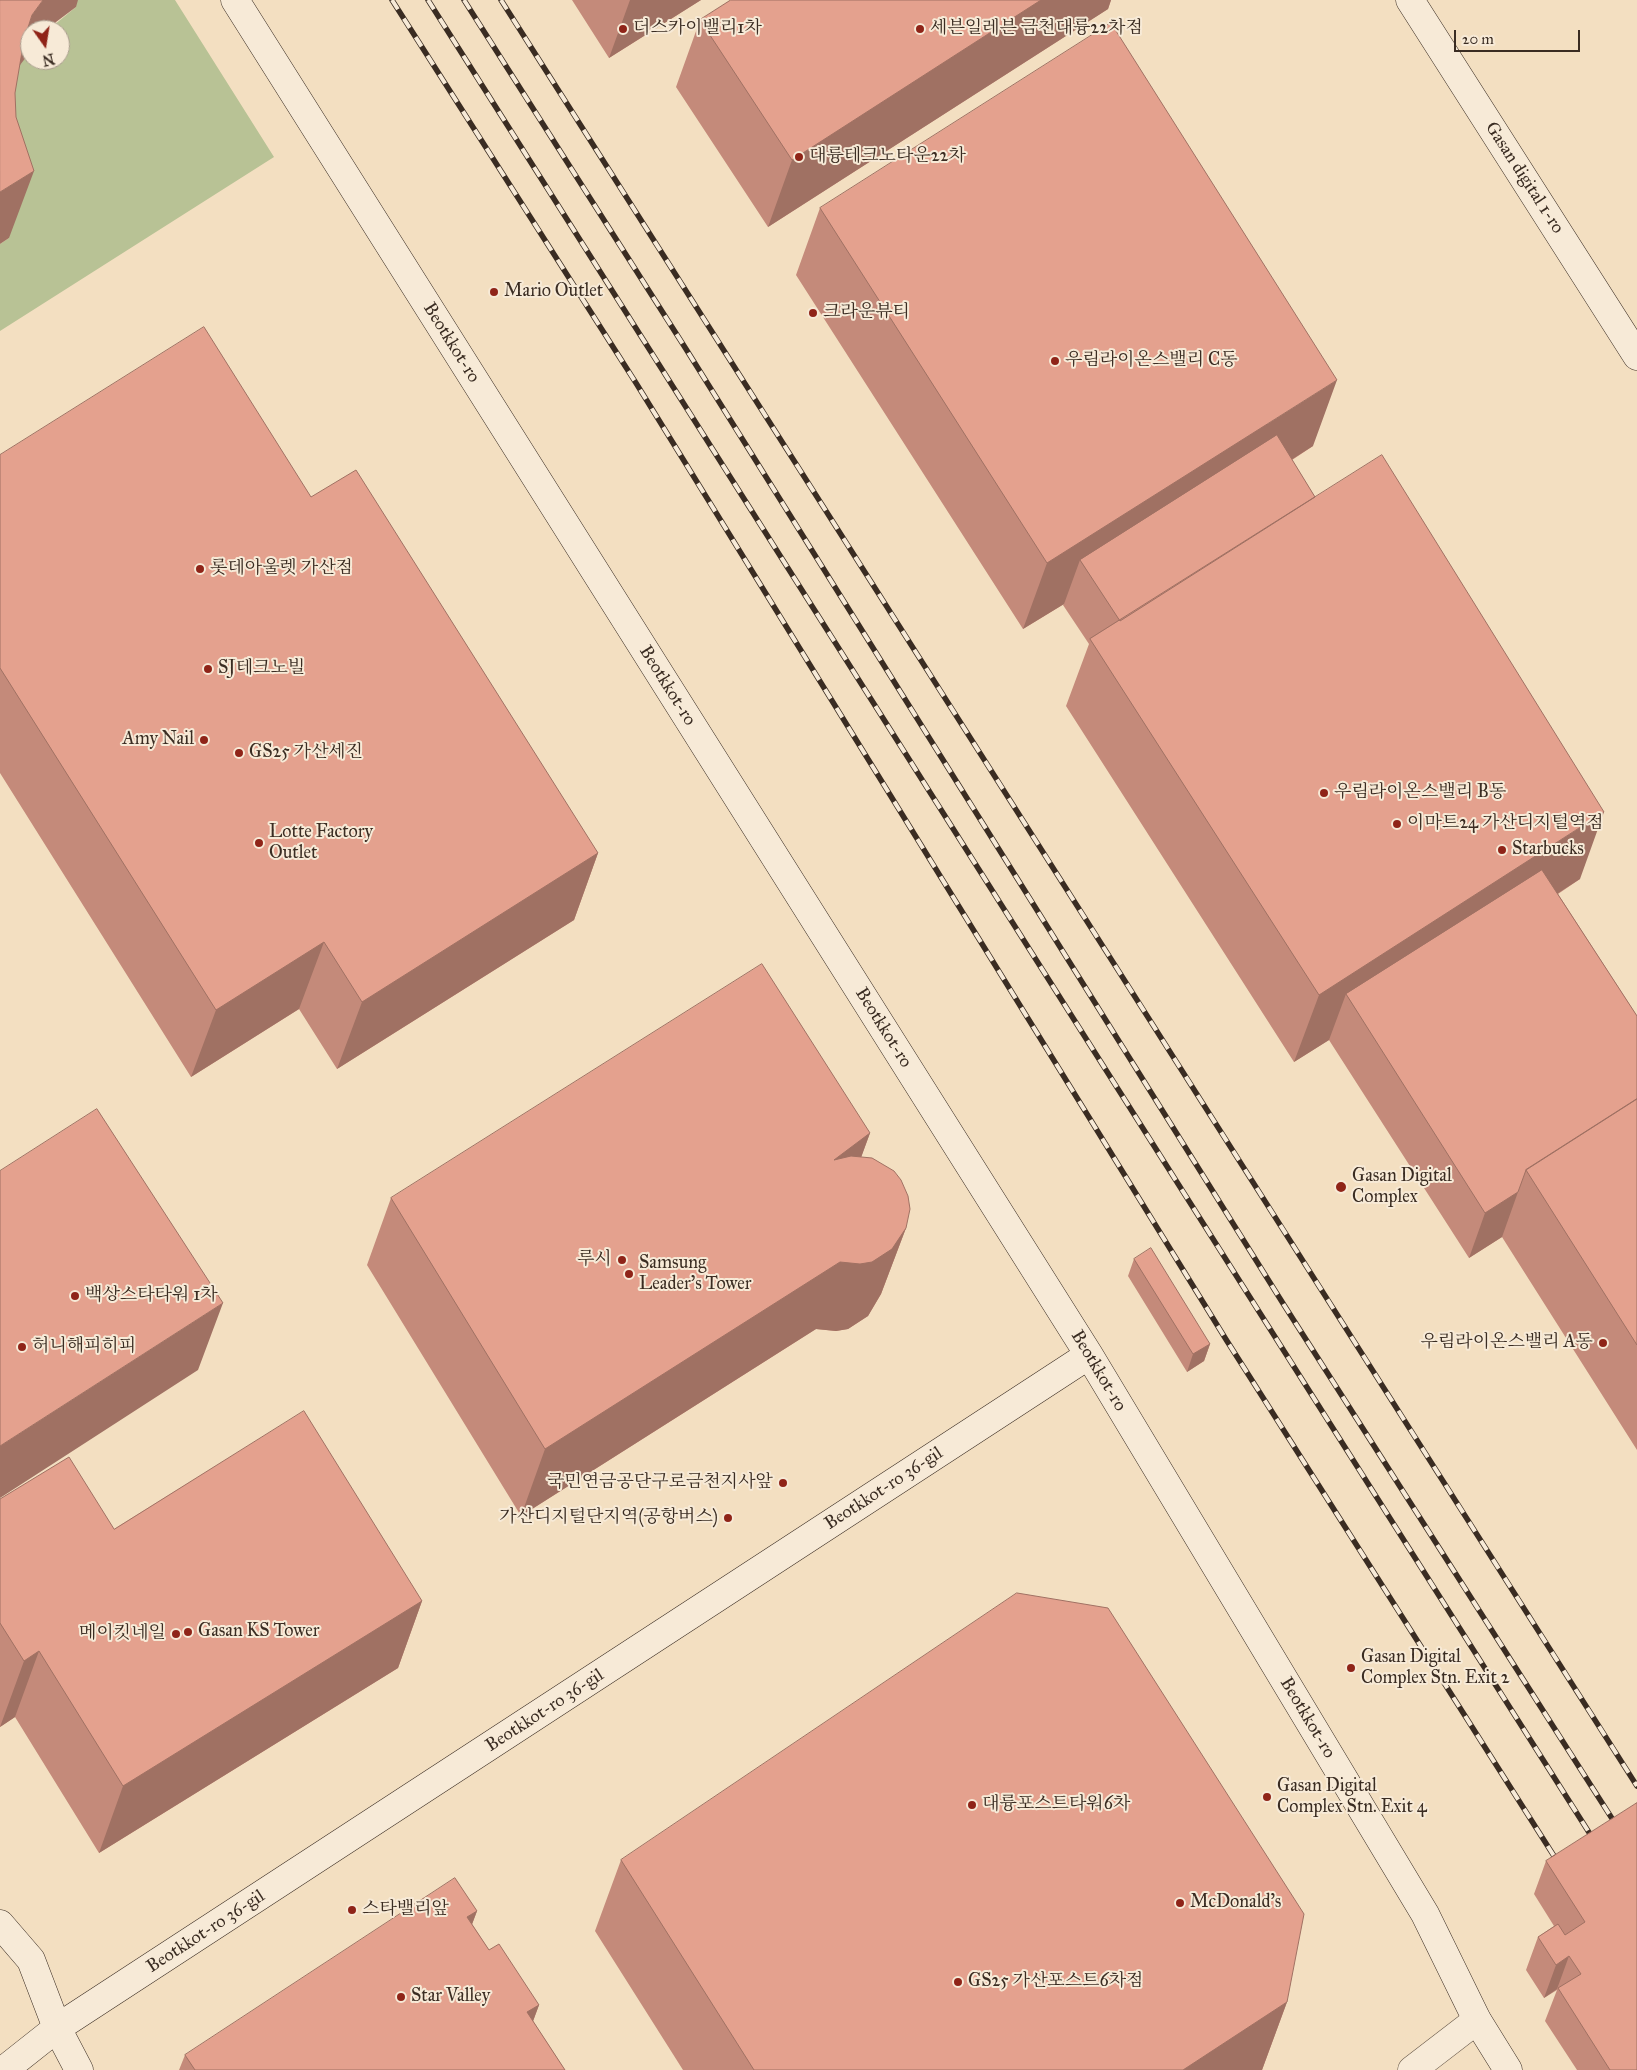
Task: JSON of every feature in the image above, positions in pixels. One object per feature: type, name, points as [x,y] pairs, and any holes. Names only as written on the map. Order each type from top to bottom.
[{"type":"street","name":"Beotkkot-ro","points":[[235,0],[1089,1355],[1425,1914],[1477,2020],[1508,2070]]},
{"type":"street","name":"Gasan digital 1-ro","points":[[1410,0],[1637,356]]},
{"type":"street","name":"Beotkkot-ro 36-gil","points":[[4,2070],[57,2028],[1089,1355]]},
{"type":"street","points":[[0,1924],[31,1960],[57,2028],[80,2070]]},
{"type":"street","points":[[1412,2070],[1477,2020]]},
{"type":"green space","points":[[72,0],[175,0],[274,157],[0,331],[0,244],[9,238],[7,82],[20,64],[20,70],[70,70],[70,20],[60,20],[76,7]]},
{"type":"building","points":[[0,0],[43,0],[30,20],[20,20],[20,64],[15,93],[16,117],[34,171],[0,192]]},
{"type":"building","points":[[731,0],[1041,0],[792,160],[700,20]]},
{"type":"building","name":"우림라이온스밸리 C동","points":[[1111,23],[1337,380],[1047,563],[820,208]]},
{"type":"building","name":"SJ테크노빌","points":[[204,327],[311,497],[356,470],[598,853],[362,1002],[324,942],[216,1010],[0,668],[0,455]]},
{"type":"building","points":[[1277,435],[1315,497],[1120,621],[1080,560]]},
{"type":"building","name":"우림라이온스밸리 B동","points":[[1382,455],[1604,812],[1319,995],[1090,639]]},
{"type":"building","points":[[1542,870],[1637,1016],[1637,1099],[1526,1170],[1518,1192],[1485,1213],[1346,994]]},
{"type":"building","name":"Samsung Leader's Tower","points":[[762,964],[870,1133],[834,1160],[851,1156],[872,1158],[894,1171],[901,1180],[908,1196],[910,1209],[906,1228],[892,1249],[872,1262],[860,1264],[840,1262],[545,1449],[391,1198]]},
{"type":"building","points":[[1637,1099],[1637,1345],[1526,1170]]},
{"type":"building","name":"백상스타타워 1차","points":[[97,1109],[223,1303],[0,1446],[0,1171]]},
{"type":"building","points":[[1151,1248],[1210,1344],[1193,1354],[1134,1259]]},
{"type":"building","name":"Gasan KS Tower","points":[[304,1411],[422,1601],[123,1786],[39,1651],[24,1661],[0,1623],[0,1499],[69,1457],[114,1529]]},
{"type":"building","name":"대륭포스트타워6차","points":[[1017,1593],[1108,1608],[1304,1914],[1287,2002],[1183,2070],[754,2070],[621,1860]]},
{"type":"building","points":[[1637,1803],[1637,2070],[1610,2070],[1558,1988],[1581,1974],[1569,1956],[1556,1965],[1538,1937],[1558,1924],[1565,1935],[1585,1922],[1546,1861]]},
{"type":"building","points":[[455,1878],[477,1911],[467,1917],[489,1950],[499,1944],[539,2005],[527,2012],[565,2070],[195,2070],[185,2055]]},
{"type":"railway","points":[[392,0],[636,383],[1227,1341],[1561,1867]]},
{"type":"railway","points":[[428,0],[1597,1845]]},
{"type":"railway","points":[[464,0],[686,349],[1284,1305],[1620,1831]]},
{"type":"railway","points":[[501,0],[1637,1786]]},
{"type":"place","name":"더스카이밸리1차","points":[[623,29]]},
{"type":"place","name":"세븐일레븐 금천대륭22차점","points":[[920,29]]},
{"type":"place","name":"대륭테크노타운22차","points":[[799,157]]},
{"type":"place","name":"Mario Outlet","points":[[494,292]]},
{"type":"place","name":"크라운뷰티","points":[[813,313]]},
{"type":"place","name":"우림라이온스밸리 C동","points":[[1055,361]]},
{"type":"place","name":"롯데아울렛 가산점","points":[[200,569]]},
{"type":"place","name":"SJ테크노빌","points":[[208,669]]},
{"type":"place","name":"Amy Nail","points":[[204,740]]},
{"type":"place","name":"GS25 가산세진","points":[[239,753]]},
{"type":"place","name":"우림라이온스밸리 B동","points":[[1324,793]]},
{"type":"place","name":"이마트24 가산디지털역점","points":[[1397,824]]},
{"type":"place","name":"Lotte Factory Outlet","points":[[259,843]]},
{"type":"place","name":"Starbucks","points":[[1502,850]]},
{"type":"place","name":"Gasan Digital Complex","points":[[1341,1187]]},
{"type":"place","name":"루시","points":[[622,1260]]},
{"type":"place","name":"Samsung Leader's Tower","points":[[629,1274]]},
{"type":"place","name":"백상스타타워 1차","points":[[75,1296]]},
{"type":"place","name":"우림라이온스밸리 A동","points":[[1603,1343]]},
{"type":"place","name":"허니해피히피","points":[[22,1347]]},
{"type":"place","name":"국민연금공단구로금천지사앞","points":[[783,1483]]},
{"type":"place","name":"가산디지털단지역(공항버스)","points":[[728,1518]]},
{"type":"place","name":"Gasan KS Tower","points":[[188,1632]]},
{"type":"place","name":"메이킷네일","points":[[176,1634]]},
{"type":"place","name":"Gasan Digital Complex Stn. Exit 2","points":[[1351,1668]]},
{"type":"place","name":"Gasan Digital Complex Stn. Exit 4","points":[[1267,1797]]},
{"type":"place","name":"대륭포스트타워6차","points":[[972,1805]]},
{"type":"place","name":"McDonald's","points":[[1180,1903]]},
{"type":"place","name":"스타밸리앞","points":[[352,1910]]},
{"type":"place","name":"GS25 가산포스트6차점","points":[[958,1982]]},
{"type":"place","name":"Star Valley","points":[[401,1997]]}]
